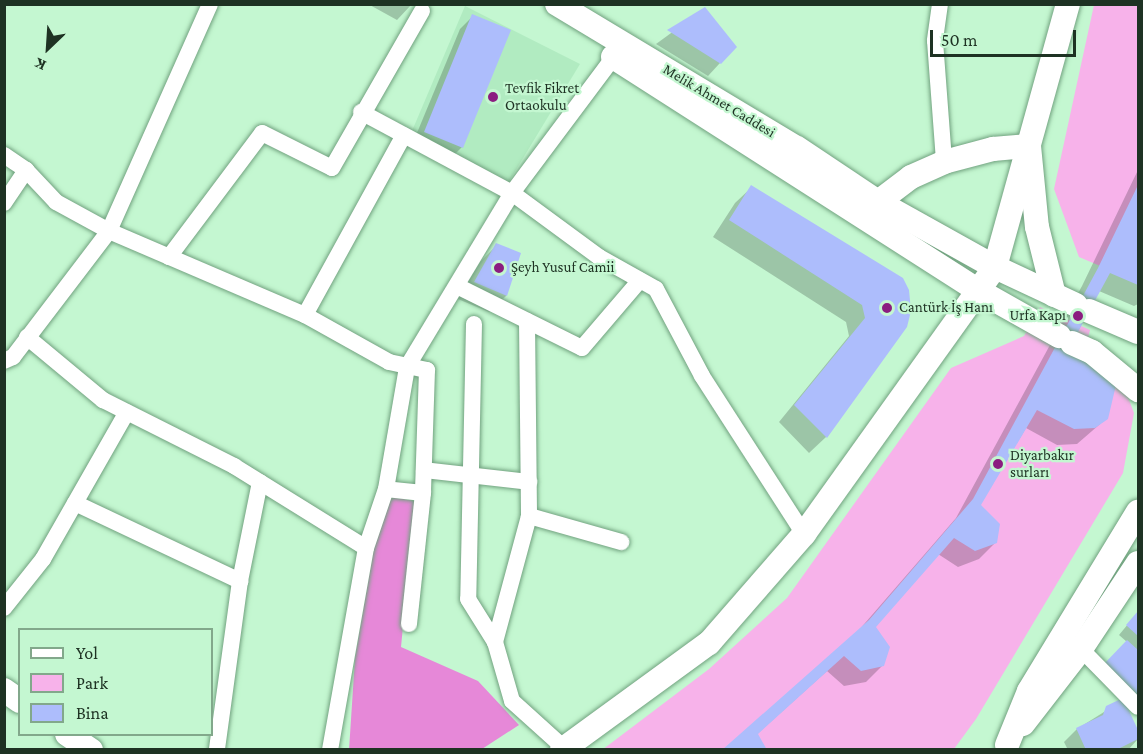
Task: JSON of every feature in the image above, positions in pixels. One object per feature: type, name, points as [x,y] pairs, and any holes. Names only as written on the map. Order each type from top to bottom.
[{"type":"street","points":[[4,361],[13,357],[109,231],[210,4]]},
{"type":"street","name":"Melik Ahmet Caddesi","points":[[557,4],[619,50],[878,202],[995,267],[1133,332]]},
{"type":"street","points":[[940,4],[935,41],[944,162]]},
{"type":"street","points":[[474,324],[468,599],[495,642],[512,701],[563,749],[709,643],[804,534],[979,291],[995,267],[1068,4]]},
{"type":"street","points":[[169,257],[262,133],[332,168],[361,112],[422,11]]},
{"type":"street","points":[[330,750],[366,548],[386,489],[407,367],[459,287],[512,193],[619,50],[979,291],[1092,352],[1138,390]]},
{"type":"street","points":[[361,112],[512,193],[599,257],[656,289],[702,376],[804,534]]},
{"type":"street","points":[[305,315],[404,135]]},
{"type":"street","points":[[878,202],[911,177],[944,162],[993,149],[1029,146]]},
{"type":"street","points":[[1029,146],[1037,227],[1054,295]]},
{"type":"street","points":[[4,155],[26,170],[56,202],[109,231],[305,315],[389,362],[427,370],[423,492],[409,624]]},
{"type":"street","points":[[4,203],[26,170]]},
{"type":"street","points":[[459,287],[582,348],[640,280]]},
{"type":"street","points":[[495,642],[529,516],[527,321]]},
{"type":"street","points":[[27,337],[103,400],[260,482],[366,548]]},
{"type":"street","points":[[6,601],[43,559],[127,412]]},
{"type":"street","points":[[424,470],[529,482]]},
{"type":"street","points":[[217,750],[240,581],[260,482]]},
{"type":"street","points":[[386,489],[423,492]]},
{"type":"street","points":[[75,503],[240,581]]},
{"type":"street","points":[[1006,748],[1029,691],[1138,512]]},
{"type":"street","points":[[529,516],[621,542]]},
{"type":"street","points":[[1006,748],[1137,570]]},
{"type":"street","points":[[1081,649],[1138,707]]},
{"type":"street","points":[[4,690],[18,699]]},
{"type":"street","points":[[69,736],[92,750]]},
{"type":"shaded area","name":"Tevfik Fikret Ortaokulu","points":[[465,6],[580,64],[508,183],[412,131]]},
{"type":"shaded area","points":[[391,497],[415,501],[401,647],[478,681],[519,725],[482,749],[349,750],[355,658],[374,547]]},
{"type":"green space","points":[[1094,5],[1138,5],[1138,282],[1079,257],[1054,189]]},
{"type":"green space","points":[[1040,307],[1090,330],[1087,341],[1123,384],[1134,413],[1123,473],[976,719],[954,749],[602,750],[709,669],[787,598],[951,368],[1024,336]]},
{"type":"building","points":[[705,7],[737,47],[721,64],[667,30]]},
{"type":"building","points":[[472,14],[511,30],[463,148],[424,132]]},
{"type":"building","name":"Cantürk İş Hanı","points":[[751,185],[903,278],[909,290],[911,311],[907,327],[827,438],[794,405],[865,318],[862,305],[729,220]]},
{"type":"building","name":"Diyarbakır surları","points":[[1138,185],[1138,285],[1110,273],[1072,343],[1116,385],[1108,419],[1095,428],[1074,429],[1037,410],[981,505],[1000,524],[997,543],[975,551],[954,538],[876,627],[890,647],[884,666],[861,671],[844,656],[758,734],[767,750],[722,750],[869,620],[973,499],[1098,268]]},
{"type":"building","name":"Şeyh Yusuf Camii","points":[[496,243],[521,253],[507,296],[474,282]]},
{"type":"building","points":[[1138,611],[1138,636],[1126,625]]},
{"type":"building","points":[[1127,640],[1138,650],[1138,697],[1103,665]]},
{"type":"building","points":[[1123,698],[1138,730],[1138,739],[1116,750],[1086,750],[1076,728],[1103,715],[1106,706]]},
{"type":"place","name":"Tevfik Fikret Ortaokulu","points":[[493,97]]},
{"type":"place","name":"Şeyh Yusuf Camii","points":[[499,268]]},
{"type":"place","name":"Cantürk İş Hanı","points":[[887,308]]},
{"type":"place","name":"Urfa Kapı","points":[[1078,316]]},
{"type":"place","name":"Diyarbakır surları","points":[[998,464]]}]
